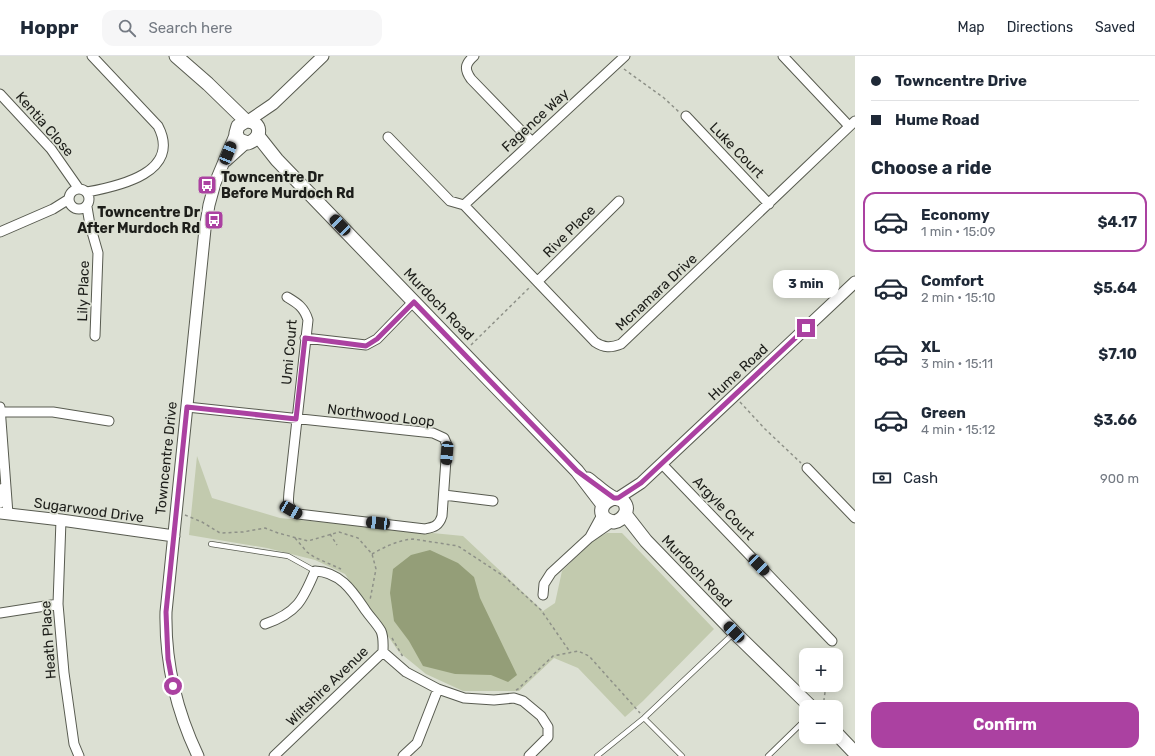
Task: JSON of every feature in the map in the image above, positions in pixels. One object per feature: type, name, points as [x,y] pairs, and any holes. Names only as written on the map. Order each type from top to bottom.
[{"type":"main road","name":"Murdoch Road","points":[[175,56],[213,88],[242,126],[239,140],[253,138]]},
{"type":"main road","name":"Murdoch Road","points":[[242,126],[253,122],[256,125],[253,138]]},
{"type":"main road","name":"Murdoch Road","points":[[253,138],[277,160],[734,632],[804,700]]},
{"type":"main road","points":[[843,739],[852,747]]},
{"type":"street","points":[[0,232],[53,209],[141,176],[154,168],[161,157],[164,143],[158,126],[92,56]]},
{"type":"street","points":[[242,126],[273,104],[323,56]]},
{"type":"street","points":[[474,56],[468,62],[466,68],[471,79],[532,142]]},
{"type":"street","name":"Fagence Way","points":[[464,205],[625,56]]},
{"type":"street","points":[[783,56],[852,124]]},
{"type":"street","name":"Kentia Close","points":[[0,94],[50,149],[68,173],[79,200]]},
{"type":"street","name":"Towncentre Drive","points":[[225,161],[253,138],[273,104]]},
{"type":"street","name":"Luke Court","points":[[686,116],[769,204]]},
{"type":"street","name":"Mcnamara Drive","points":[[388,137],[450,201],[464,205],[595,342],[601,346],[614,347],[621,344],[852,124]]},
{"type":"street","name":"Towncentre Drive","points":[[198,756],[180,713],[173,686],[168,659],[166,612],[205,229],[215,183],[242,126]]},
{"type":"street","name":"Lily Place","points":[[79,200],[90,225],[98,253],[95,336]]},
{"type":"street","name":"Rive Place","points":[[537,281],[619,201]]},
{"type":"street","name":"Hume Road","points":[[615,510],[641,483],[855,282]]},
{"type":"street","name":"Umi Court","points":[[287,297],[300,305],[306,312],[308,320],[296,419]]},
{"type":"street","points":[[305,338],[366,346],[377,339],[414,302]]},
{"type":"street","points":[[0,407],[5,475],[4,514]]},
{"type":"street","name":"Northwood Loop","points":[[187,407],[433,433],[444,438],[447,445],[444,495],[440,522],[434,527],[425,529],[298,514],[291,510],[288,503],[296,419]]},
{"type":"street","points":[[0,412],[53,412],[109,421]]},
{"type":"street","name":"Argyle Court","points":[[662,464],[832,641]]},
{"type":"street","points":[[807,468],[855,518]]},
{"type":"street","points":[[0,503],[5,475]]},
{"type":"street","points":[[444,495],[493,500]]},
{"type":"street","points":[[543,595],[544,584],[551,573],[589,538],[615,510]]},
{"type":"street","name":"Sugarwood Drive","points":[[4,514],[61,520],[174,536]]},
{"type":"street","name":"Heath Place","points":[[61,520],[58,604],[66,689],[74,744],[79,756]]},
{"type":"street","points":[[265,624],[276,621],[292,610],[304,596],[315,571]]},
{"type":"street","name":"Wiltshire Avenue","points":[[274,756],[383,652],[384,642],[381,632],[351,590],[335,576],[325,571],[315,571]]},
{"type":"street","points":[[0,613],[58,604]]},
{"type":"street","points":[[383,652],[406,672],[438,689],[464,698],[494,700],[514,698],[523,701],[541,716],[548,728],[548,737],[529,756]]},
{"type":"street","points":[[403,756],[417,743],[438,689]]},
{"type":"lane","points":[[211,544],[288,556],[315,571]]},
{"type":"lane","points":[[597,756],[644,718],[734,632]]},
{"type":"lane","points":[[644,718],[682,756]]},
{"type":"lane","points":[[768,756],[799,727]]},
{"type":"path","points":[[618,63],[623,69],[664,98],[679,112],[686,116]]},
{"type":"path","points":[[463,352],[537,281]]},
{"type":"path","points":[[738,400],[797,461],[807,468]]},
{"type":"path","points":[[185,515],[202,522],[220,533],[243,532],[265,528],[308,541],[339,532],[358,538],[372,554],[376,568],[369,599],[372,605]]},
{"type":"path","points":[[330,534],[337,545]]},
{"type":"path","points":[[372,554],[380,549],[405,540],[413,539],[458,546],[504,577],[541,610],[570,652]]},
{"type":"path","points":[[390,634],[404,659]]},
{"type":"path","points":[[512,691],[518,689],[553,656],[578,651],[589,656],[644,718]]},
{"type":"shaded area","points":[[197,456],[212,498],[280,518],[463,536],[543,611],[555,603],[562,571],[595,539],[607,533],[622,533],[714,629],[643,701],[625,717],[578,668],[554,658],[519,691],[463,691],[426,674],[399,652],[345,574],[315,560],[267,548],[189,535]]},
{"type":"shaded area","points":[[430,550],[458,563],[474,577],[480,598],[517,675],[508,682],[491,675],[455,674],[423,666],[409,641],[394,621],[390,593],[393,569],[411,555]]},
{"type":"place","name":"Towncentre Dr Before Murdoch Rd","points":[[207,185]]},
{"type":"place","name":"Towncentre Dr After Murdoch Rd","points":[[214,220]]},
{"type":"route","points":[[173,686],[166,638],[166,612],[187,407],[296,419],[305,338],[366,346],[377,339],[414,302],[577,471],[614,498],[618,498],[641,483],[806,328]]}]
